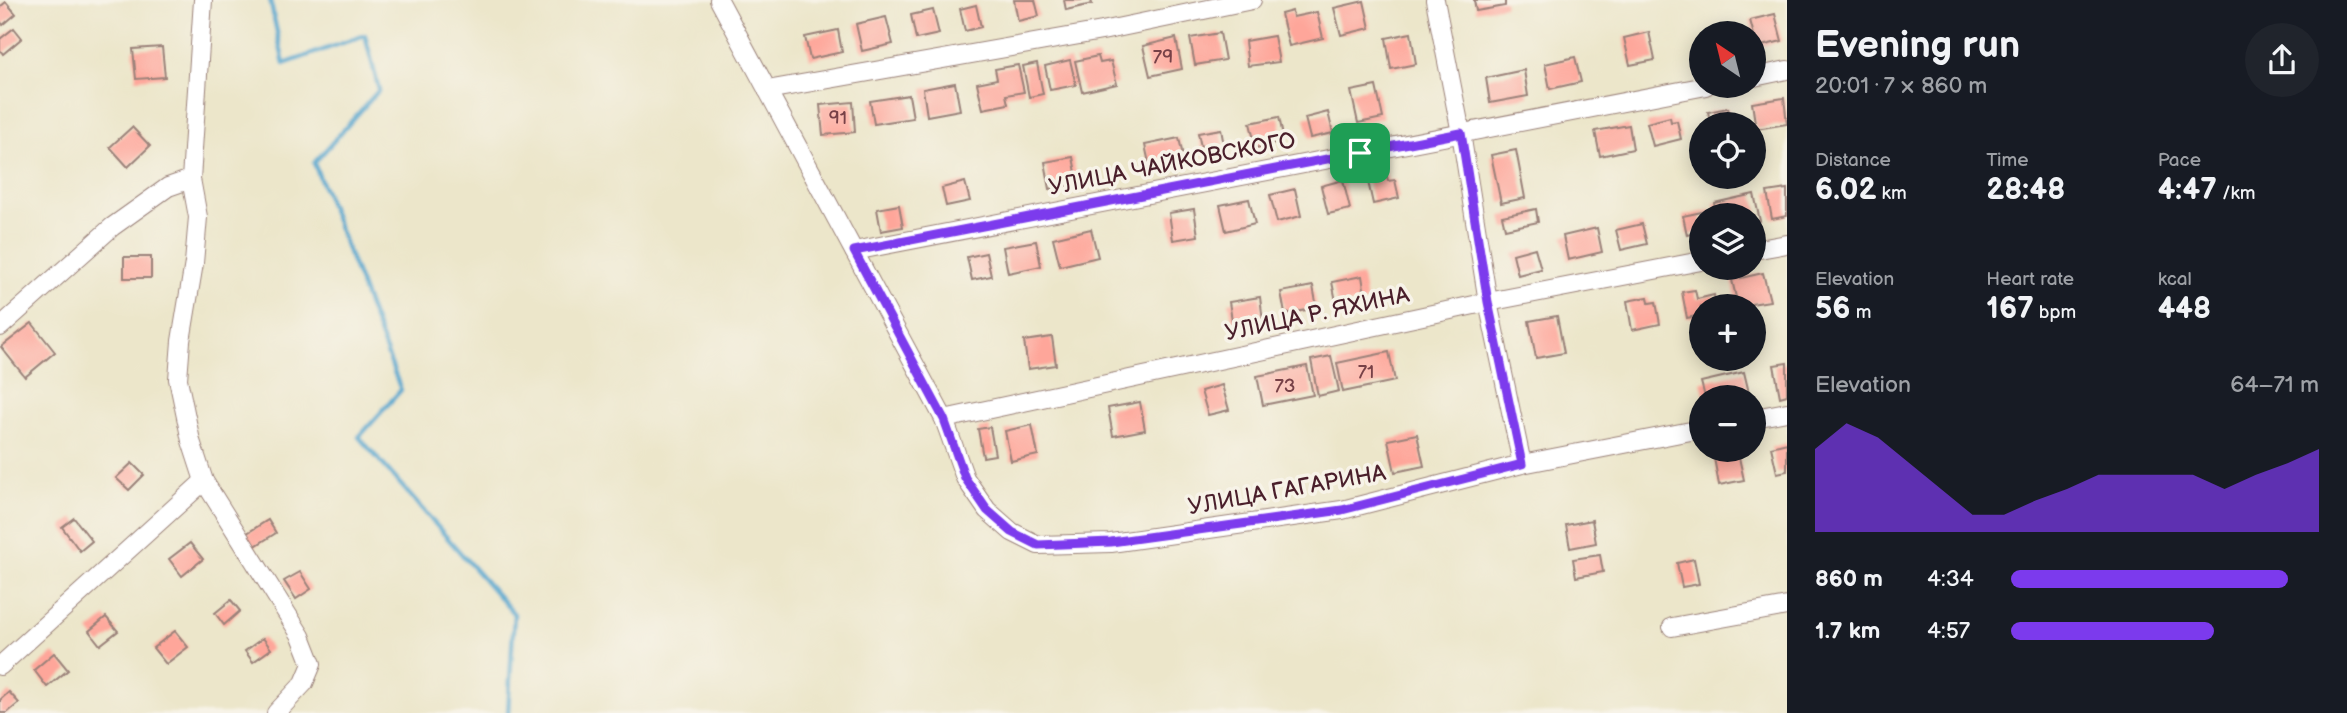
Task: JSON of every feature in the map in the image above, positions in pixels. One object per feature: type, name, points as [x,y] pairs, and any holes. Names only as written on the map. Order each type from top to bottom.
[{"type":"street","points":[[203,0],[191,180],[198,217],[178,379],[191,441],[204,481],[301,636],[312,663],[304,683],[276,713]]},
{"type":"street","name":"УЛИЦА ГАГАРИНА","points":[[719,0],[944,419],[965,478],[987,510],[1012,532],[1038,545],[1111,542],[1342,510],[1522,464],[1689,431]]},
{"type":"street","points":[[767,90],[1102,31],[1252,0]]},
{"type":"street","points":[[1435,0],[1461,133],[1488,302],[1522,464]]},
{"type":"street","points":[[1766,74],[1787,70]]},
{"type":"street","name":"УЛИЦА ЧАЙКОВСКОГО","points":[[854,251],[1689,89]]},
{"type":"street","points":[[0,327],[112,227],[168,187],[191,180]]},
{"type":"street","points":[[1766,248],[1787,244]]},
{"type":"street","name":"УЛИЦА Р. ЯХИНА","points":[[944,419],[1488,302],[1689,263]]},
{"type":"street","points":[[1766,416],[1787,412]]},
{"type":"street","points":[[0,666],[204,481]]},
{"type":"street","points":[[1672,627],[1787,606]]},
{"type":"building","points":[[1014,0],[1035,0],[1039,16],[1018,21]]},
{"type":"building","points":[[1064,0],[1091,0],[1092,4],[1066,10]]},
{"type":"building","points":[[1474,0],[1505,0],[1505,6],[1476,11]]},
{"type":"building","points":[[1364,1],[1370,28],[1341,35],[1334,8]]},
{"type":"building","points":[[6,2],[16,14],[3,25],[0,21],[0,7]]},
{"type":"building","points":[[976,5],[981,27],[965,31],[960,9]]},
{"type":"building","points":[[933,10],[939,34],[916,39],[911,15]]},
{"type":"building","points":[[1292,11],[1293,17],[1317,12],[1323,38],[1289,46],[1281,14]]},
{"type":"building","points":[[1775,14],[1782,41],[1766,45],[1766,21],[1750,20]]},
{"type":"building","points":[[886,17],[893,44],[862,51],[856,24]]},
{"type":"building","points":[[14,28],[22,38],[3,54],[0,50],[0,39]]},
{"type":"building","points":[[838,30],[842,52],[810,59],[805,37]]},
{"type":"building","points":[[1649,32],[1655,60],[1630,65],[1624,38]]},
{"type":"building","points":[[1220,33],[1225,60],[1195,65],[1190,38]]},
{"type":"building","points":[[1411,33],[1416,64],[1391,69],[1386,38]]},
{"type":"building","points":[[1274,36],[1279,62],[1248,66],[1245,41]]},
{"type":"building","points":[[1176,38],[1182,69],[1150,76],[1143,46]]},
{"type":"building","points":[[162,47],[165,77],[136,79],[133,49]]},
{"type":"building","points":[[1098,56],[1100,63],[1111,61],[1117,84],[1082,92],[1075,61]]},
{"type":"building","points":[[1575,57],[1581,82],[1550,89],[1545,64]]},
{"type":"building","points":[[1070,60],[1076,85],[1050,90],[1045,66]]},
{"type":"building","points":[[1037,63],[1043,94],[1029,97],[1023,66]]},
{"type":"building","points":[[1018,65],[1024,92],[1006,95],[1008,104],[983,109],[977,83],[997,79],[995,69]]},
{"type":"building","points":[[1524,70],[1528,96],[1490,103],[1486,78]]},
{"type":"building","points":[[955,83],[960,110],[927,116],[923,89]]},
{"type":"building","points":[[1376,86],[1383,118],[1358,123],[1351,91]]},
{"type":"building","points":[[909,95],[913,118],[874,124],[870,101]]},
{"type":"building","points":[[1784,98],[1787,124],[1766,127],[1766,112],[1753,112],[1752,103]]},
{"type":"building","points":[[853,102],[855,132],[823,135],[820,105]]},
{"type":"building","points":[[1728,108],[1729,112],[1708,112]]},
{"type":"building","points":[[1328,112],[1333,133],[1310,138],[1305,118]]},
{"type":"building","points":[[1279,117],[1283,136],[1275,138],[1276,143],[1256,148],[1250,123]]},
{"type":"building","points":[[1670,117],[1671,122],[1677,121],[1681,139],[1653,146],[1647,123]]},
{"type":"building","points":[[1629,125],[1633,149],[1600,156],[1595,131]]},
{"type":"building","points":[[132,127],[150,146],[128,167],[110,147]]},
{"type":"building","points":[[1221,129],[1225,151],[1203,156],[1198,133]]},
{"type":"building","points":[[1179,138],[1185,165],[1151,172],[1145,145]]},
{"type":"building","points":[[1516,150],[1525,198],[1501,203],[1491,155]]},
{"type":"building","points":[[1073,157],[1078,183],[1050,189],[1045,162]]},
{"type":"building","points":[[1386,173],[1388,181],[1395,180],[1399,198],[1373,204],[1367,177]]},
{"type":"building","points":[[1343,180],[1350,209],[1328,214],[1321,186]]},
{"type":"building","points":[[965,182],[970,201],[946,206],[942,188]]},
{"type":"building","points":[[1295,189],[1301,216],[1277,222],[1270,195]]},
{"type":"building","points":[[1787,189],[1787,216],[1772,219],[1767,192]]},
{"type":"building","points":[[1754,194],[1756,203],[1714,203]]},
{"type":"building","points":[[1249,199],[1255,224],[1226,231],[1220,205]]},
{"type":"building","points":[[899,205],[903,227],[881,231],[877,209]]},
{"type":"building","points":[[1194,209],[1198,236],[1173,240],[1169,213]]},
{"type":"building","points":[[1536,209],[1538,222],[1505,229],[1502,216]]},
{"type":"building","points":[[1689,215],[1689,235],[1687,235],[1683,216]]},
{"type":"building","points":[[1642,224],[1647,244],[1621,250],[1616,230]]},
{"type":"building","points":[[1597,228],[1602,252],[1568,260],[1563,236]]},
{"type":"building","points":[[1091,229],[1098,257],[1060,266],[1053,238]]},
{"type":"building","points":[[1036,241],[1041,266],[1008,273],[1003,247]]},
{"type":"building","points":[[1535,248],[1541,269],[1518,275],[1513,254]]},
{"type":"building","points":[[986,253],[991,276],[972,280],[967,257]]},
{"type":"building","points":[[124,257],[151,257],[151,278],[124,278]]},
{"type":"building","points":[[1362,276],[1366,301],[1337,306],[1332,282]]},
{"type":"building","points":[[1732,280],[1765,280],[1770,301],[1766,302],[1766,294],[1735,294]]},
{"type":"building","points":[[1313,286],[1317,308],[1285,314],[1281,292]]},
{"type":"building","points":[[1695,290],[1696,294],[1689,294],[1689,318],[1687,318],[1682,292]]},
{"type":"building","points":[[1260,297],[1263,321],[1233,326],[1229,302]]},
{"type":"building","points":[[1648,297],[1649,303],[1656,302],[1660,324],[1632,330],[1627,301]]},
{"type":"building","points":[[1557,316],[1564,353],[1536,358],[1529,321]]},
{"type":"building","points":[[32,323],[55,352],[25,377],[1,347]]},
{"type":"building","points":[[1052,337],[1056,365],[1028,369],[1024,341]]},
{"type":"building","points":[[1389,352],[1395,381],[1343,392],[1337,363]]},
{"type":"building","points":[[1331,356],[1339,391],[1318,396],[1311,360]]},
{"type":"building","points":[[1787,363],[1787,395],[1780,397],[1774,365]]},
{"type":"building","points":[[1307,366],[1313,395],[1263,405],[1257,376]]},
{"type":"building","points":[[1744,372],[1747,385],[1702,385],[1701,382]]},
{"type":"building","points":[[1222,385],[1229,410],[1208,415],[1201,391]]},
{"type":"building","points":[[1140,402],[1145,430],[1113,436],[1108,408]]},
{"type":"building","points":[[1032,425],[1038,455],[1011,461],[1005,431]]},
{"type":"building","points":[[990,427],[995,455],[983,457],[978,429]]},
{"type":"building","points":[[1417,434],[1424,466],[1395,472],[1388,440]]},
{"type":"building","points":[[1787,443],[1787,471],[1777,473],[1771,447]]},
{"type":"building","points":[[1715,462],[1740,462],[1744,480],[1719,485]]},
{"type":"building","points":[[132,463],[144,475],[129,490],[116,478]]},
{"type":"building","points":[[74,518],[92,541],[80,551],[62,527]]},
{"type":"building","points":[[268,520],[276,533],[252,548],[244,535]]},
{"type":"building","points":[[1592,520],[1596,543],[1570,548],[1566,525]]},
{"type":"building","points":[[190,543],[203,559],[182,576],[169,559]]},
{"type":"building","points":[[1600,555],[1603,572],[1576,577],[1573,559]]},
{"type":"building","points":[[1694,559],[1699,584],[1682,587],[1677,563]]},
{"type":"building","points":[[300,572],[311,589],[296,599],[284,581]]},
{"type":"building","points":[[231,600],[240,611],[224,625],[215,613]]},
{"type":"building","points":[[106,617],[118,631],[100,645],[89,631]]},
{"type":"building","points":[[175,631],[188,647],[166,664],[153,648]]},
{"type":"building","points":[[263,638],[271,649],[253,662],[245,651]]},
{"type":"building","points":[[54,653],[68,670],[47,687],[34,670]]},
{"type":"building","points":[[9,692],[19,703],[7,713],[0,713],[0,700]]},
{"type":"waterway","points":[[270,0],[284,64],[365,35],[379,90],[314,163],[401,390],[359,437],[514,614],[508,713]]},
{"type":"route","points":[[1461,133],[1488,302],[1522,464],[1342,510],[1111,542],[1038,545],[1012,532],[987,510],[965,478],[944,419],[854,251],[1360,153],[1461,133]]}]
